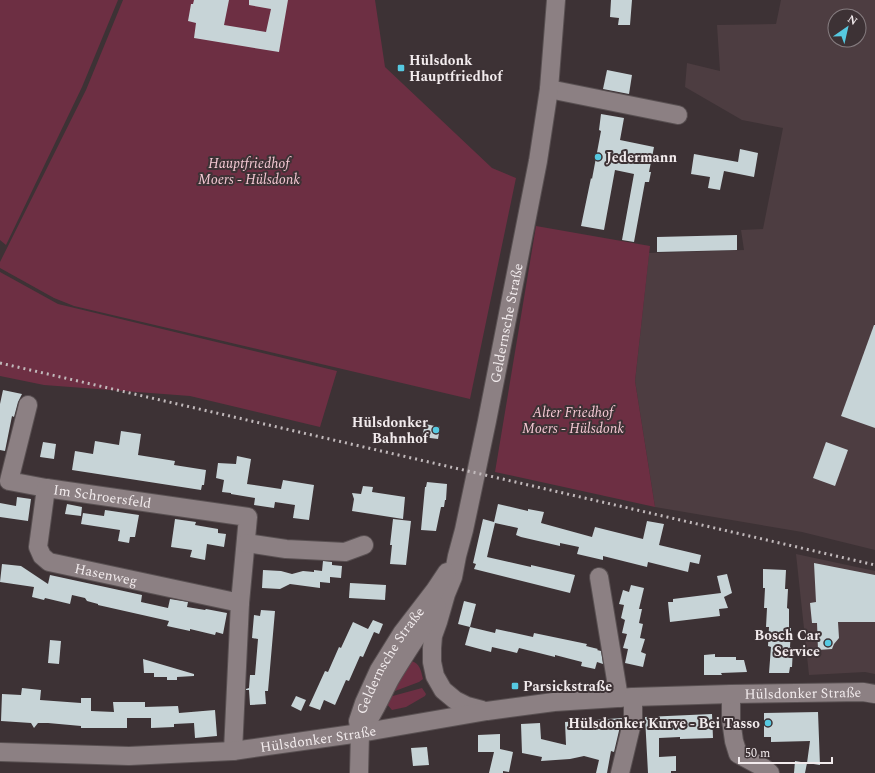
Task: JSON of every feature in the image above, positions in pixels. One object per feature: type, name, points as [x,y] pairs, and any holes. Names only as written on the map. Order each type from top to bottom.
[{"type":"street","name":"Geldernsche Straße","points":[[487,711],[467,706],[455,700],[442,690],[434,676],[432,662],[433,636],[453,577],[464,530],[487,421],[536,169],[549,89],[556,0]]},
{"type":"street","points":[[549,89],[678,115]]},
{"type":"street","name":"Im Schroersfeld","points":[[28,405],[9,481],[46,488],[248,517],[240,603],[233,751]]},
{"type":"street","name":"Hasenweg","points":[[46,488],[38,547],[42,556],[50,562],[240,603]]},
{"type":"street","points":[[246,543],[286,549],[345,552],[364,544]]},
{"type":"street","name":"Geldernsche Straße","points":[[360,734],[358,721],[364,703],[379,670],[402,633],[435,590],[457,556]]},
{"type":"street","points":[[599,576],[626,698],[633,719],[620,773]]},
{"type":"street","name":"Geldernsche Straße","points":[[360,734],[370,720],[391,679],[410,647],[446,594]]},
{"type":"street","name":"Hülsdonker Straße","points":[[0,752],[129,756],[233,751],[360,734],[487,711],[554,702],[731,694],[862,692],[875,694]]},
{"type":"street","name":"Hülsdonker Straße","points":[[731,694],[731,720],[734,741],[738,754],[764,768],[770,773]]},
{"type":"street","points":[[359,773],[360,734]]},
{"type":"shaded area","points":[[781,0],[875,0],[875,550],[802,532],[655,507],[635,381],[649,253],[744,250],[741,230],[763,229],[783,128],[742,120],[685,87],[687,63],[720,71],[717,25],[776,24]]},
{"type":"shaded area","points":[[796,554],[875,571],[875,674],[865,672],[809,675]]},
{"type":"green space","points":[[0,0],[118,0],[82,87],[6,245],[0,240]]},
{"type":"green space","name":"Hauptfriedhof Moers - Hülsdonk","points":[[123,0],[375,0],[385,67],[492,168],[516,178],[470,399],[74,306],[54,298],[0,268],[0,262],[86,90]]},
{"type":"green space","name":"Alter Friedhof Moers - Hülsdonk","points":[[536,226],[650,246],[635,381],[655,507],[495,472]]},
{"type":"green space","points":[[0,272],[58,304],[337,371],[320,427],[190,396],[44,385],[0,376]]},
{"type":"green space","points":[[411,661],[418,665],[423,679],[419,682],[387,694]]},
{"type":"green space","points":[[422,688],[426,694],[425,696],[406,707],[392,710],[386,703],[389,697]]},
{"type":"building","points":[[194,0],[229,0],[224,25],[266,32],[271,9],[249,5],[249,0],[288,0],[279,52],[194,38],[196,23],[188,21],[191,4],[193,4]]},
{"type":"building","points":[[611,0],[632,0],[630,25],[618,25],[619,18],[610,17]]},
{"type":"building","points":[[607,70],[632,75],[629,94],[603,89]]},
{"type":"building","points":[[601,114],[624,118],[620,140],[654,147],[649,172],[651,172],[649,182],[645,182],[634,242],[622,240],[634,174],[615,170],[604,230],[581,226],[601,131],[599,130]]},
{"type":"building","points":[[740,149],[758,153],[754,177],[724,171],[720,190],[708,188],[710,177],[691,174],[694,154],[738,162]]},
{"type":"building","points":[[737,235],[737,250],[657,252],[657,237]]},
{"type":"building","points":[[875,325],[875,428],[841,416]]},
{"type":"building","points":[[3,390],[22,394],[14,417],[12,416],[5,451],[0,450],[0,404]]},
{"type":"building","points":[[425,424],[440,427],[438,439],[422,437]]},
{"type":"building","points":[[121,431],[141,434],[138,455],[175,461],[174,465],[206,470],[204,485],[202,485],[201,490],[72,470],[75,451],[93,454],[95,441],[119,445]]},
{"type":"building","points":[[43,442],[56,444],[54,459],[40,457]]},
{"type":"building","points":[[826,442],[848,450],[835,486],[813,478]]},
{"type":"building","points":[[237,456],[251,459],[247,484],[281,489],[283,480],[314,485],[309,520],[293,518],[295,505],[275,502],[274,508],[254,505],[255,498],[222,492],[224,480],[216,478],[218,463],[236,464]]},
{"type":"building","points":[[427,482],[447,484],[446,500],[444,507],[441,507],[436,531],[421,530],[425,487]]},
{"type":"building","points":[[363,486],[373,487],[372,492],[405,497],[403,519],[352,511],[354,499],[352,493],[361,494]]},
{"type":"building","points":[[17,497],[31,499],[28,521],[0,517],[0,503],[16,506]]},
{"type":"building","points":[[67,504],[82,507],[81,516],[65,514]]},
{"type":"building","points":[[498,504],[528,511],[528,509],[544,512],[541,523],[592,537],[595,527],[643,539],[647,521],[664,524],[659,545],[701,555],[699,564],[690,562],[688,572],[648,562],[647,567],[603,556],[603,560],[577,554],[579,547],[560,543],[560,546],[521,537],[516,535],[518,528],[495,523],[487,557],[575,575],[570,593],[474,569],[476,564],[473,563],[483,519],[494,522]]},
{"type":"building","points":[[105,510],[139,515],[135,537],[130,537],[129,543],[118,541],[120,530],[81,524],[83,513],[104,516]]},
{"type":"building","points":[[175,519],[196,522],[195,525],[218,529],[218,533],[226,534],[224,547],[207,544],[205,560],[190,557],[192,550],[171,547]]},
{"type":"building","points":[[393,519],[411,521],[406,565],[390,564],[392,545],[390,545]]},
{"type":"building","points":[[323,561],[332,562],[332,565],[342,566],[341,578],[330,577],[330,583],[320,582],[320,588],[290,584],[280,589],[262,588],[263,570],[281,571],[292,574],[303,571],[322,571]]},
{"type":"building","points":[[814,563],[875,575],[875,622],[838,622],[839,638],[832,649],[818,650],[817,623],[812,623],[810,603],[816,602]]},
{"type":"building","points":[[2,564],[21,566],[48,584],[50,575],[142,595],[141,602],[168,608],[170,599],[188,602],[187,607],[227,613],[223,634],[216,632],[215,635],[190,629],[190,631],[167,626],[169,621],[98,605],[87,601],[85,598],[72,595],[70,604],[45,598],[44,600],[32,597],[34,587],[0,582]]},
{"type":"building","points":[[763,569],[786,570],[785,589],[788,589],[787,608],[789,609],[789,628],[791,628],[790,647],[793,648],[792,667],[790,667],[789,673],[769,673],[771,647],[768,646],[769,627],[766,627],[767,608],[764,608],[765,588],[763,588]]},
{"type":"building","points":[[727,574],[732,593],[724,597],[728,608],[719,609],[720,616],[670,622],[668,602],[673,602],[673,599],[721,593],[717,576]]},
{"type":"building","points":[[350,583],[386,585],[385,600],[349,598]]},
{"type":"building","points":[[631,585],[644,588],[639,609],[642,609],[639,623],[643,624],[640,638],[645,639],[641,652],[646,654],[643,667],[625,663],[628,649],[623,648],[627,634],[622,633],[625,620],[621,618],[624,605],[619,604],[623,590],[629,592]]},
{"type":"building","points":[[464,601],[476,604],[470,627],[458,624]]},
{"type":"building","points":[[261,610],[275,611],[268,691],[265,691],[266,704],[250,705],[249,690],[246,689],[249,688],[250,675],[255,675],[258,639],[252,638],[254,615],[260,616]]},
{"type":"building","points":[[373,620],[383,624],[379,634],[374,632],[363,657],[360,656],[349,681],[346,680],[335,705],[324,700],[320,710],[309,706],[325,671],[328,672],[339,647],[341,648],[353,622],[368,629]]},
{"type":"building","points":[[470,627],[495,633],[496,629],[533,637],[534,633],[587,644],[586,646],[601,651],[603,664],[597,662],[595,669],[581,666],[582,662],[519,648],[517,653],[492,647],[491,652],[465,645]]},
{"type":"building","points":[[50,640],[61,641],[59,664],[48,663]]},
{"type":"building","points":[[715,654],[715,657],[736,657],[736,660],[744,660],[747,672],[721,673],[722,675],[704,675],[704,655]]},
{"type":"building","points":[[143,659],[194,674],[194,676],[177,677],[177,680],[167,680],[167,677],[154,677],[154,673],[144,673]]},
{"type":"building","points":[[22,688],[41,690],[40,700],[81,703],[81,698],[91,698],[91,711],[114,712],[113,702],[145,702],[145,707],[178,706],[179,713],[215,710],[217,736],[195,738],[194,723],[174,724],[174,727],[151,728],[151,718],[127,718],[127,728],[81,728],[81,726],[38,723],[34,728],[31,723],[1,721],[2,694],[21,695]]},
{"type":"building","points":[[296,696],[306,700],[301,711],[291,706]]},
{"type":"building","points":[[818,712],[820,765],[807,763],[810,741],[771,742],[771,737],[764,737],[764,713]]},
{"type":"building","points":[[712,714],[713,738],[659,738],[659,757],[676,756],[676,771],[671,771],[671,773],[648,773],[645,717]]},
{"type":"building","points":[[622,718],[614,752],[611,751],[607,773],[596,773],[599,760],[584,756],[570,759],[541,761],[542,757],[522,753],[521,724],[540,723],[541,739],[566,745],[565,722]]},
{"type":"building","points":[[500,734],[500,749],[513,752],[509,772],[503,771],[503,773],[489,773],[494,752],[478,752],[478,735]]},
{"type":"building","points":[[427,747],[429,765],[413,766],[411,748]]},
{"type":"building","points":[[795,761],[807,763],[805,773],[794,773]]},
{"type":"railway","points":[[0,363],[875,565]]},
{"type":"place","name":"Hülsdonk Hauptfriedhof","points":[[401,68]]},
{"type":"place","name":"Jedermann","points":[[598,157]]},
{"type":"place","name":"Hülsdonker Bahnhof","points":[[436,430]]},
{"type":"place","name":"Bosch Car Service","points":[[828,643]]},
{"type":"place","name":"Parsickstraße","points":[[515,686]]},
{"type":"place","name":"Hülsdonker Kurve - Bei Tasso","points":[[768,723]]}]
